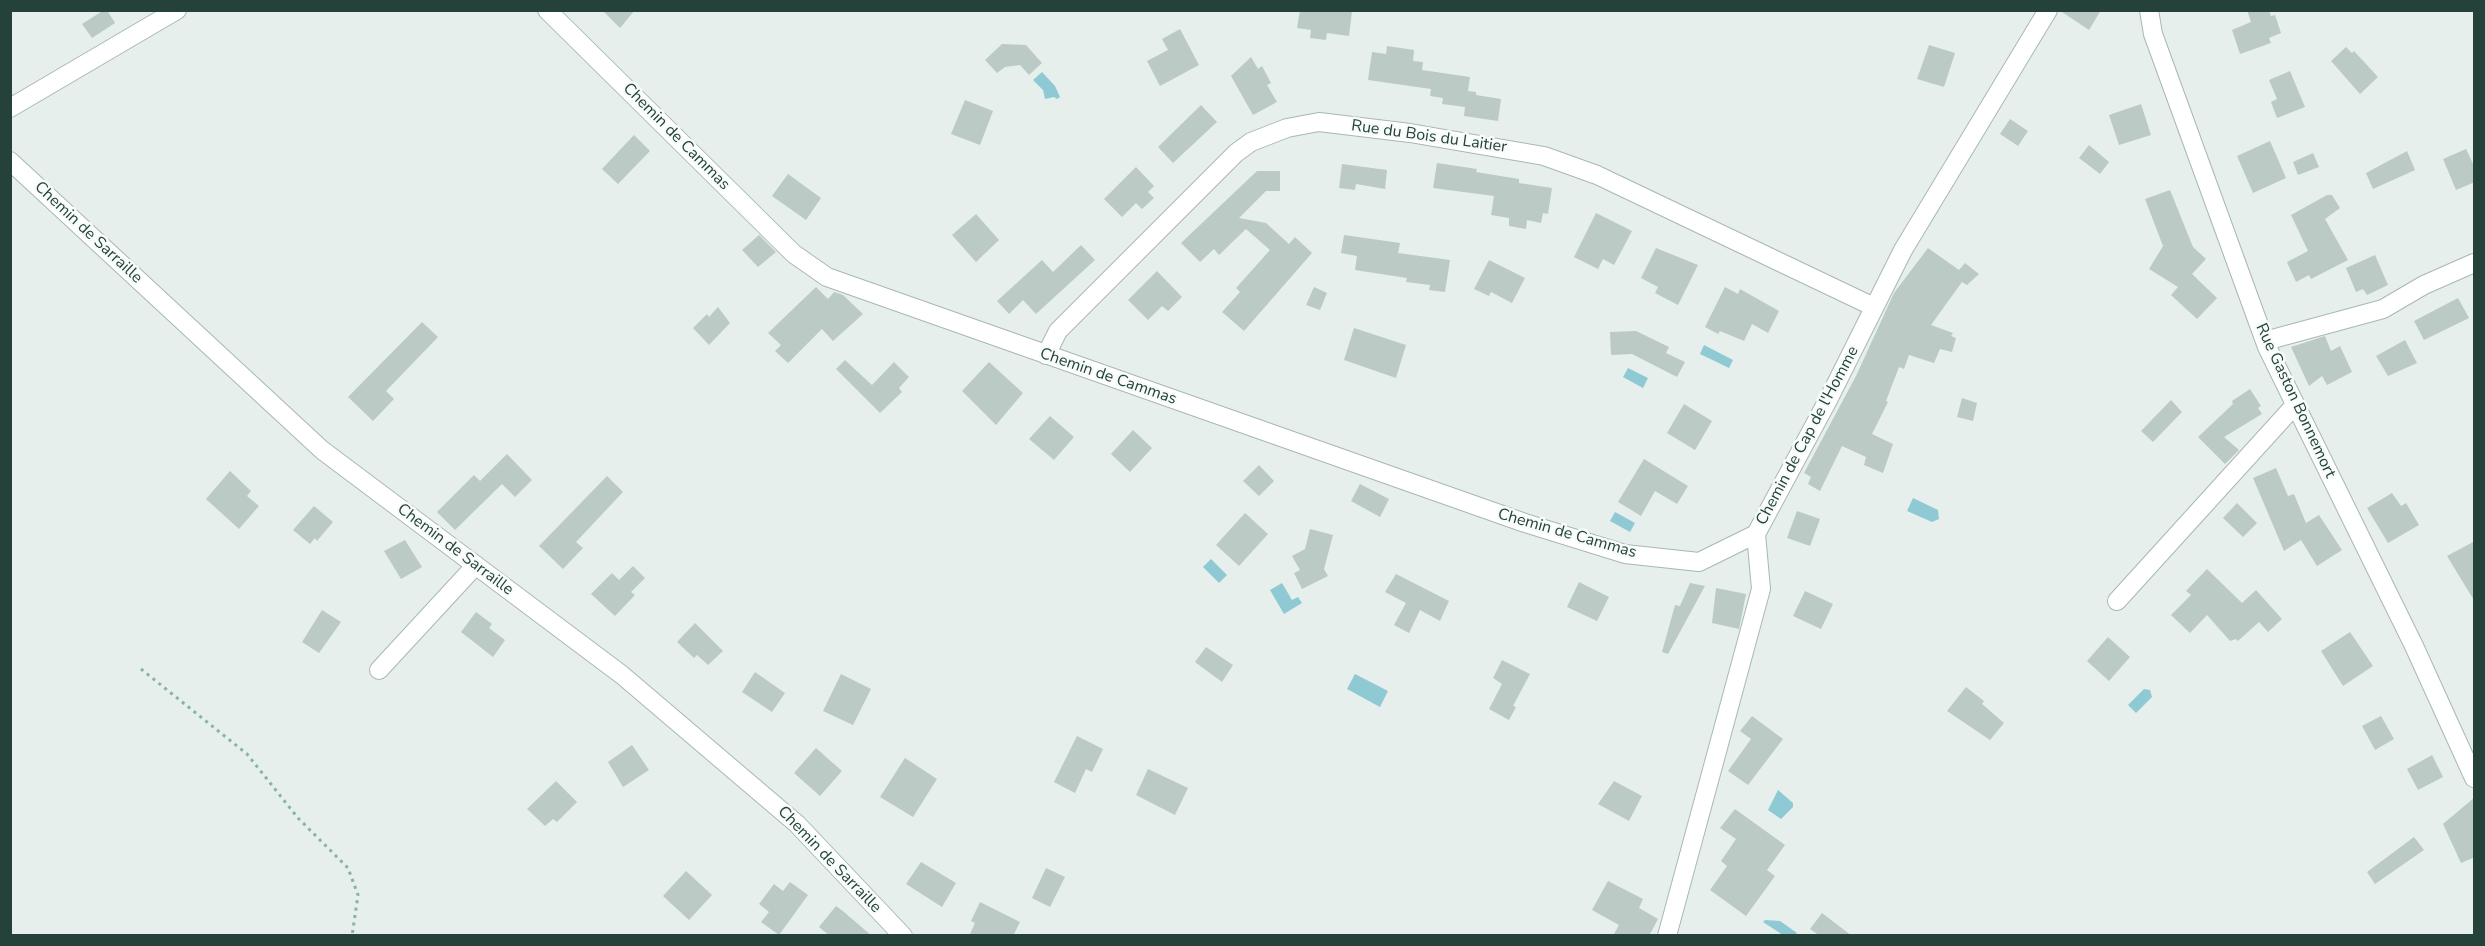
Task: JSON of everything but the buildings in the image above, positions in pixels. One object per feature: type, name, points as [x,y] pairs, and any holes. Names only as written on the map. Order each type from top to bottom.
[{"type":"street","points":[[10,108],[177,10]]},
{"type":"street","name":"Chemin de Cammas","points":[[547,10],[794,254],[827,277],[1525,523],[1625,554],[1699,562],[1756,534]]},
{"type":"street","name":"Chemin de Cap de l'Homme","points":[[1667,936],[1761,590],[1756,534],[1828,400],[1903,250],[2048,10]]},
{"type":"street","name":"Rue Gaston Bonnemort","points":[[2149,10],[2153,34],[2265,341],[2415,646],[2475,777]]},
{"type":"street","name":"Rue du Bois du Laitier","points":[[1046,355],[1058,332],[1236,153],[1251,142],[1287,128],[1319,122],[1410,133],[1544,156],[1597,175],[1874,307]]},
{"type":"street","name":"Chemin de Sarraille","points":[[10,161],[322,450],[622,675],[797,824],[900,935]]},
{"type":"street","points":[[2265,341],[2383,309],[2424,285],[2475,262]]},
{"type":"street","points":[[2117,601],[2295,405]]},
{"type":"street","points":[[379,670],[476,565]]},
{"type":"path","points":[[141,669],[248,754],[297,818],[348,868],[358,895],[352,936]]},
{"type":"water","points":[[1042,72],[1055,86],[1060,97],[1057,99],[1054,97],[1045,99],[1043,90],[1033,80]]},
{"type":"water","points":[[1704,345],[1733,360],[1729,368],[1700,354]]},
{"type":"water","points":[[1628,368],[1648,378],[1643,388],[1623,377]]},
{"type":"water","points":[[1913,498],[1938,510],[1939,519],[1932,522],[1907,511]]},
{"type":"water","points":[[1615,512],[1635,523],[1630,532],[1610,521]]},
{"type":"water","points":[[1211,559],[1227,575],[1219,583],[1203,567]]},
{"type":"water","points":[[1282,583],[1292,600],[1298,597],[1302,603],[1284,614],[1270,590]]},
{"type":"water","points":[[1355,674],[1388,691],[1380,707],[1347,689]]},
{"type":"water","points":[[2144,689],[2150,690],[2152,697],[2136,713],[2128,705]]},
{"type":"water","points":[[1778,790],[1793,803],[1793,807],[1781,819],[1768,810]]},
{"type":"water","points":[[1765,920],[1780,921],[1797,933],[1783,935],[1763,922]]}]
